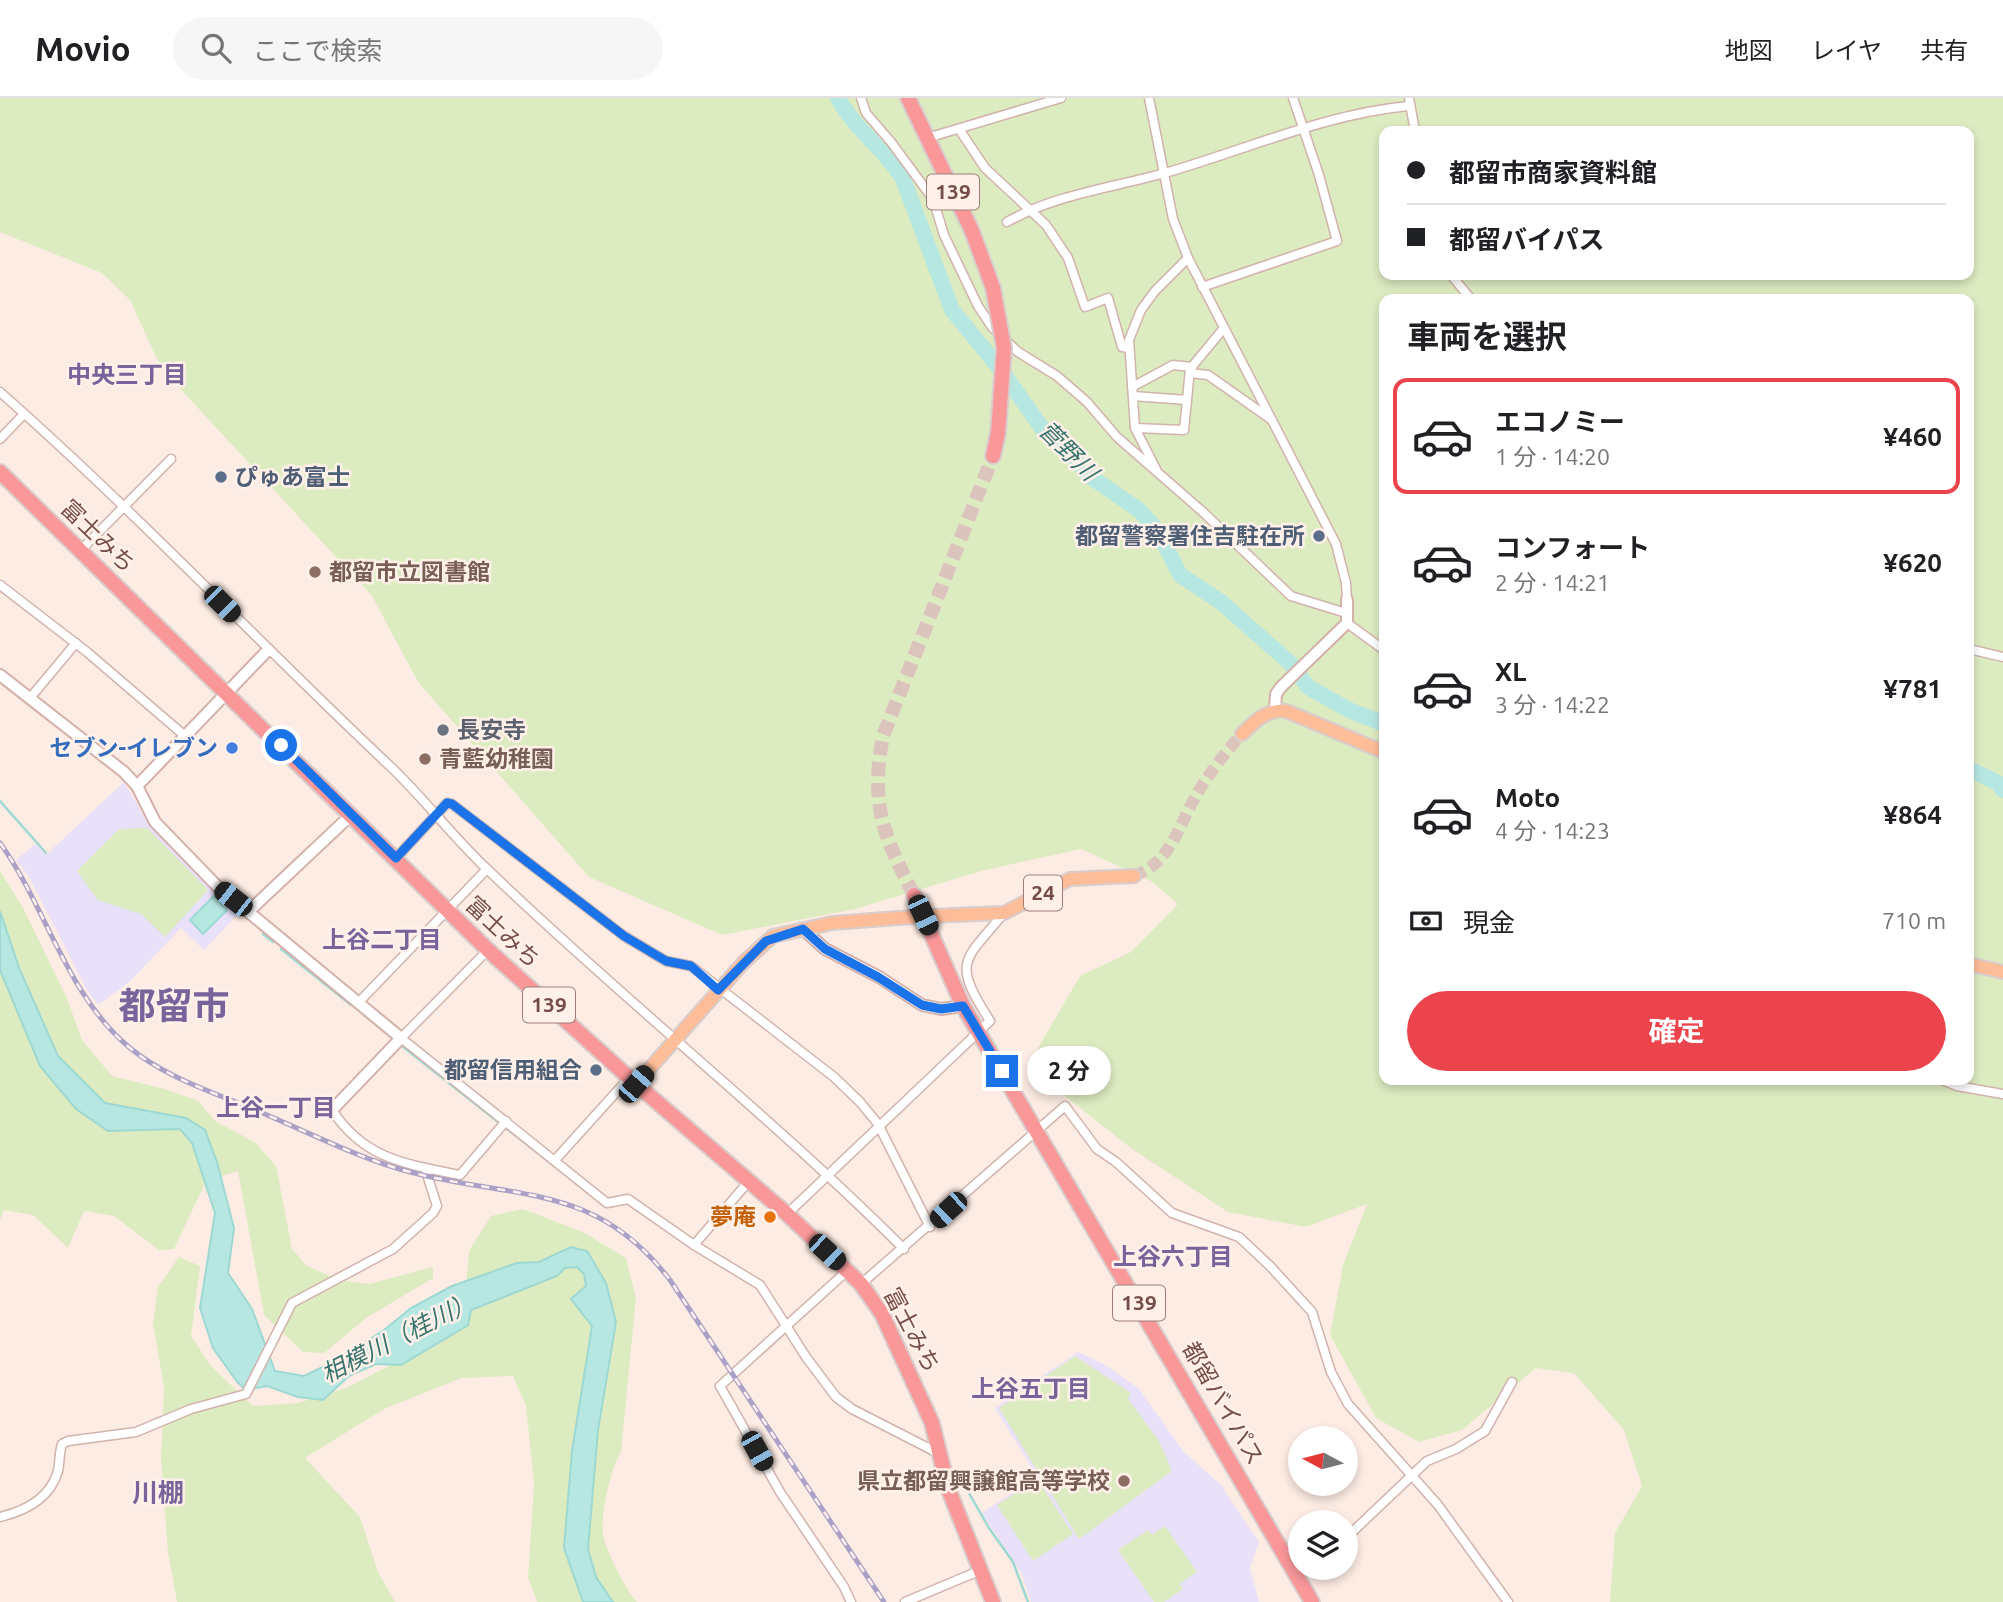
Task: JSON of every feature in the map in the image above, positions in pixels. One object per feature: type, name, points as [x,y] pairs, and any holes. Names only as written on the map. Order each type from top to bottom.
[{"type":"highway","name":"139","points":[[908,98],[972,231],[993,288],[1004,348],[998,433],[993,456]]},
{"type":"highway","name":"富士みち","points":[[0,472],[488,950],[632,1081],[786,1214],[861,1284],[882,1314],[911,1372],[932,1423],[948,1488],[993,1602]]},
{"type":"highway","name":"都留バイパス","points":[[914,895],[963,1006],[1288,1548]]},
{"type":"highway","name":"都留バイパス","points":[[1305,1580],[1312,1602]]},
{"type":"main road","points":[[1241,734],[1275,710],[1286,711],[1379,750]]},
{"type":"main road","name":"24","points":[[632,1081],[766,941],[803,929],[898,918],[1004,913],[1070,879],[1134,876]]},
{"type":"main road","points":[[1974,965],[2003,972]]},
{"type":"street","points":[[861,98],[866,113],[933,199],[944,235],[978,306],[992,327],[1018,352],[1057,376],[1087,402],[1117,437],[1156,469],[1291,596],[1347,618],[1379,646]]},
{"type":"street","points":[[927,138],[1061,98]]},
{"type":"street","points":[[1149,98],[1173,219],[1188,258],[1336,544],[1344,573],[1347,618],[1281,687],[1276,694],[1275,710]]},
{"type":"street","points":[[1202,287],[1337,241],[1293,98]]},
{"type":"street","points":[[1007,222],[1029,209],[1164,173],[1304,129],[1409,102],[1414,126]]},
{"type":"street","points":[[959,129],[985,168],[1046,225],[1068,258],[1085,307],[1108,298],[1122,347],[1129,348]]},
{"type":"street","points":[[1156,469],[1135,428],[1129,340],[1142,310],[1172,272],[1188,258]]},
{"type":"street","points":[[1455,280],[1467,294]]},
{"type":"street","points":[[1135,428],[1184,430],[1191,370],[1224,328]]},
{"type":"street","points":[[1133,391],[1173,365],[1208,375],[1272,420]]},
{"type":"street","points":[[1133,391],[1187,400]]},
{"type":"street","points":[[0,392],[394,771],[487,869],[828,1173],[904,1249]]},
{"type":"street","points":[[0,439],[24,414]]},
{"type":"street","points":[[80,551],[171,459]]},
{"type":"street","points":[[0,585],[76,643],[185,736]]},
{"type":"street","points":[[30,698],[76,643]]},
{"type":"street","points":[[137,786],[268,650]]},
{"type":"street","points":[[1974,650],[2003,657]]},
{"type":"street","points":[[0,675],[91,744],[137,786],[155,822],[217,886],[358,1003],[607,1203],[628,1199],[694,1245],[760,1285],[836,1397],[852,1409],[938,1453]]},
{"type":"street","points":[[396,858],[447,803],[452,804],[624,936],[666,961],[691,966],[718,990],[834,1077],[878,1124],[930,1227]]},
{"type":"street","points":[[249,911],[351,815]]},
{"type":"street","points":[[358,1003],[487,869]]},
{"type":"street","points":[[786,1214],[878,1124],[990,1021],[970,985],[967,963],[976,942],[1004,913]]},
{"type":"street","points":[[803,929],[825,949],[878,977],[922,1005],[941,1009],[963,1006]]},
{"type":"street","points":[[488,950],[332,1110],[349,1133],[370,1150],[425,1168],[460,1175],[506,1121]]},
{"type":"street","points":[[555,1160],[632,1081]]},
{"type":"street","points":[[1954,1085],[2003,1094]]},
{"type":"street","points":[[861,1284],[930,1227],[1037,1128],[1065,1106],[1097,1149],[1116,1162],[1172,1213],[1239,1237],[1312,1312],[1331,1372],[1348,1404],[1438,1505],[1508,1602]]},
{"type":"street","points":[[0,1517],[33,1506],[46,1493],[57,1473],[62,1444],[68,1441],[152,1428],[191,1409],[244,1396],[292,1303],[393,1249],[433,1213],[437,1206],[425,1168]]},
{"type":"street","points":[[694,1245],[749,1181]]},
{"type":"street","points":[[847,1271],[720,1386],[780,1492],[845,1587],[851,1602]]},
{"type":"street","points":[[1358,1526],[1427,1461],[1456,1449],[1485,1431],[1512,1382]]},
{"type":"street","points":[[905,1602],[981,1570]]},
{"type":"shaded area","points":[[124,782],[149,825],[238,914],[204,950],[181,928],[128,983],[98,1005],[87,990],[28,875],[16,860],[35,844],[46,855]]},
{"type":"shaded area","name":"県立都留興譲館高等学校","points":[[1078,1352],[1105,1365],[1138,1388],[1184,1452],[1221,1485],[1259,1542],[1250,1568],[1259,1602],[1031,1602],[1022,1574],[982,1513],[1037,1476],[995,1408]]},
{"type":"green space","points":[[0,98],[2003,98],[2003,1602],[1610,1602],[1615,1533],[1642,1486],[1624,1430],[1574,1373],[1536,1368],[1462,1430],[1419,1442],[1376,1418],[1330,1335],[1343,1265],[1367,1204],[1306,1227],[1228,1212],[1132,1149],[1047,1082],[1038,1048],[1080,976],[1131,952],[1178,904],[1151,881],[1081,849],[981,871],[855,909],[722,935],[589,877],[418,682],[372,596],[161,368],[130,300],[102,273],[0,232]]},
{"type":"green space","points":[[147,828],[208,890],[165,937],[141,914],[98,900],[77,871],[119,829]]},
{"type":"green space","points":[[0,871],[22,906],[66,996],[82,1040],[112,1076],[165,1089],[198,1101],[215,1121],[256,1143],[276,1166],[292,1249],[306,1265],[338,1280],[369,1284],[433,1267],[433,1278],[366,1318],[324,1353],[303,1352],[264,1315],[238,1171],[206,1181],[174,1249],[159,1250],[114,1216],[84,1211],[68,1248],[33,1215],[4,1210],[0,1220]]},
{"type":"green space","points":[[523,1209],[583,1232],[626,1258],[636,1298],[621,1452],[608,1490],[603,1532],[616,1568],[637,1602],[537,1602],[528,1578],[534,1484],[526,1406],[513,1376],[461,1378],[384,1409],[305,1458],[360,1517],[378,1572],[395,1602],[177,1602],[168,1553],[161,1459],[164,1387],[153,1324],[158,1287],[179,1257],[200,1266],[191,1336],[211,1366],[253,1406],[298,1403],[346,1388],[420,1350],[464,1311],[469,1251],[491,1216]]},
{"type":"green space","points":[[1075,1356],[1131,1393],[1128,1399],[1159,1441],[1172,1471],[1079,1539],[999,1408]]},
{"type":"green space","points":[[1037,1479],[1073,1534],[1033,1561],[997,1505]]},
{"type":"green space","points":[[1165,1526],[1197,1572],[1179,1584],[1183,1589],[1164,1602],[1154,1602],[1118,1550],[1148,1530],[1152,1535]]},
{"type":"water","points":[[214,896],[227,910],[203,934],[190,920]]},
{"type":"water","name":"相模川（桂川）","points":[[0,911],[19,968],[58,1056],[105,1103],[186,1118],[205,1130],[217,1162],[234,1228],[228,1273],[252,1309],[275,1371],[304,1376],[335,1361],[384,1330],[411,1308],[452,1286],[517,1263],[539,1262],[571,1247],[587,1251],[606,1283],[616,1322],[598,1430],[588,1549],[596,1577],[613,1602],[583,1602],[564,1548],[572,1451],[592,1326],[571,1299],[586,1286],[584,1274],[577,1267],[565,1268],[557,1276],[471,1310],[468,1325],[401,1365],[376,1364],[349,1376],[323,1400],[298,1397],[267,1386],[246,1390],[213,1348],[200,1308],[215,1213],[192,1143],[180,1129],[108,1131],[76,1109],[40,1066],[0,970]]},
{"type":"waterway","name":"菅野川","points":[[838,98],[852,120],[888,158],[903,179],[952,310],[1001,370],[1042,428],[1057,439],[1091,477],[1139,510],[1158,531],[1180,575],[1221,602],[1291,664],[1308,687],[1349,710],[1379,722]]},
{"type":"waterway","name":"菅野川","points":[[1974,771],[1998,783],[2003,790]]},
{"type":"waterway","points":[[0,801],[46,853]]},
{"type":"waterway","points":[[263,934],[273,942]]},
{"type":"waterway","points":[[281,949],[351,1005]]},
{"type":"waterway","points":[[364,1015],[387,1033]]},
{"type":"waterway","points":[[402,1046],[498,1122]]},
{"type":"waterway","points":[[506,1128],[580,1186]]},
{"type":"waterway","points":[[955,1469],[989,1528],[1013,1562],[1028,1602]]},
{"type":"tunnel","points":[[914,895],[894,854],[882,818],[878,781],[883,736],[993,456]]},
{"type":"tunnel","points":[[1134,876],[1156,863],[1171,845],[1203,783],[1242,734]]},
{"type":"railway","points":[[0,843],[89,1003],[108,1027],[145,1059],[196,1086],[374,1160],[410,1172],[552,1200],[583,1210],[613,1226],[642,1248],[670,1280],[884,1602]]},
{"type":"place","name":"ぴゅあ富士","points":[[221,477]]},
{"type":"place","name":"都留警察署住吉駐在所","points":[[1319,536]]},
{"type":"place","name":"都留市立図書館","points":[[315,572]]},
{"type":"place","name":"長安寺","points":[[443,730]]},
{"type":"place","name":"セブン-イレブン","points":[[232,748]]},
{"type":"place","name":"青藍幼稚園","points":[[425,759]]},
{"type":"place","name":"都留信用組合","points":[[596,1070]]},
{"type":"place","name":"夢庵","points":[[770,1217]]},
{"type":"place","name":"県立都留興譲館高等学校","points":[[1124,1481]]},
{"type":"district","name":"中央三丁目","points":[[127,375]]},
{"type":"district","name":"上谷二丁目","points":[[382,940]]},
{"type":"district","name":"都留市","points":[[174,1006]]},
{"type":"district","name":"上谷一丁目","points":[[276,1108]]},
{"type":"district","name":"上谷六丁目","points":[[1173,1257]]},
{"type":"district","name":"上谷五丁目","points":[[1031,1389]]},
{"type":"district","name":"川棚","points":[[158,1493]]},
{"type":"route","points":[[281,745],[396,858],[447,803],[452,804],[624,936],[666,961],[691,966],[718,990],[766,941],[773,936],[803,929],[825,949],[878,977],[922,1005],[941,1009],[963,1006],[1002,1071]]}]
